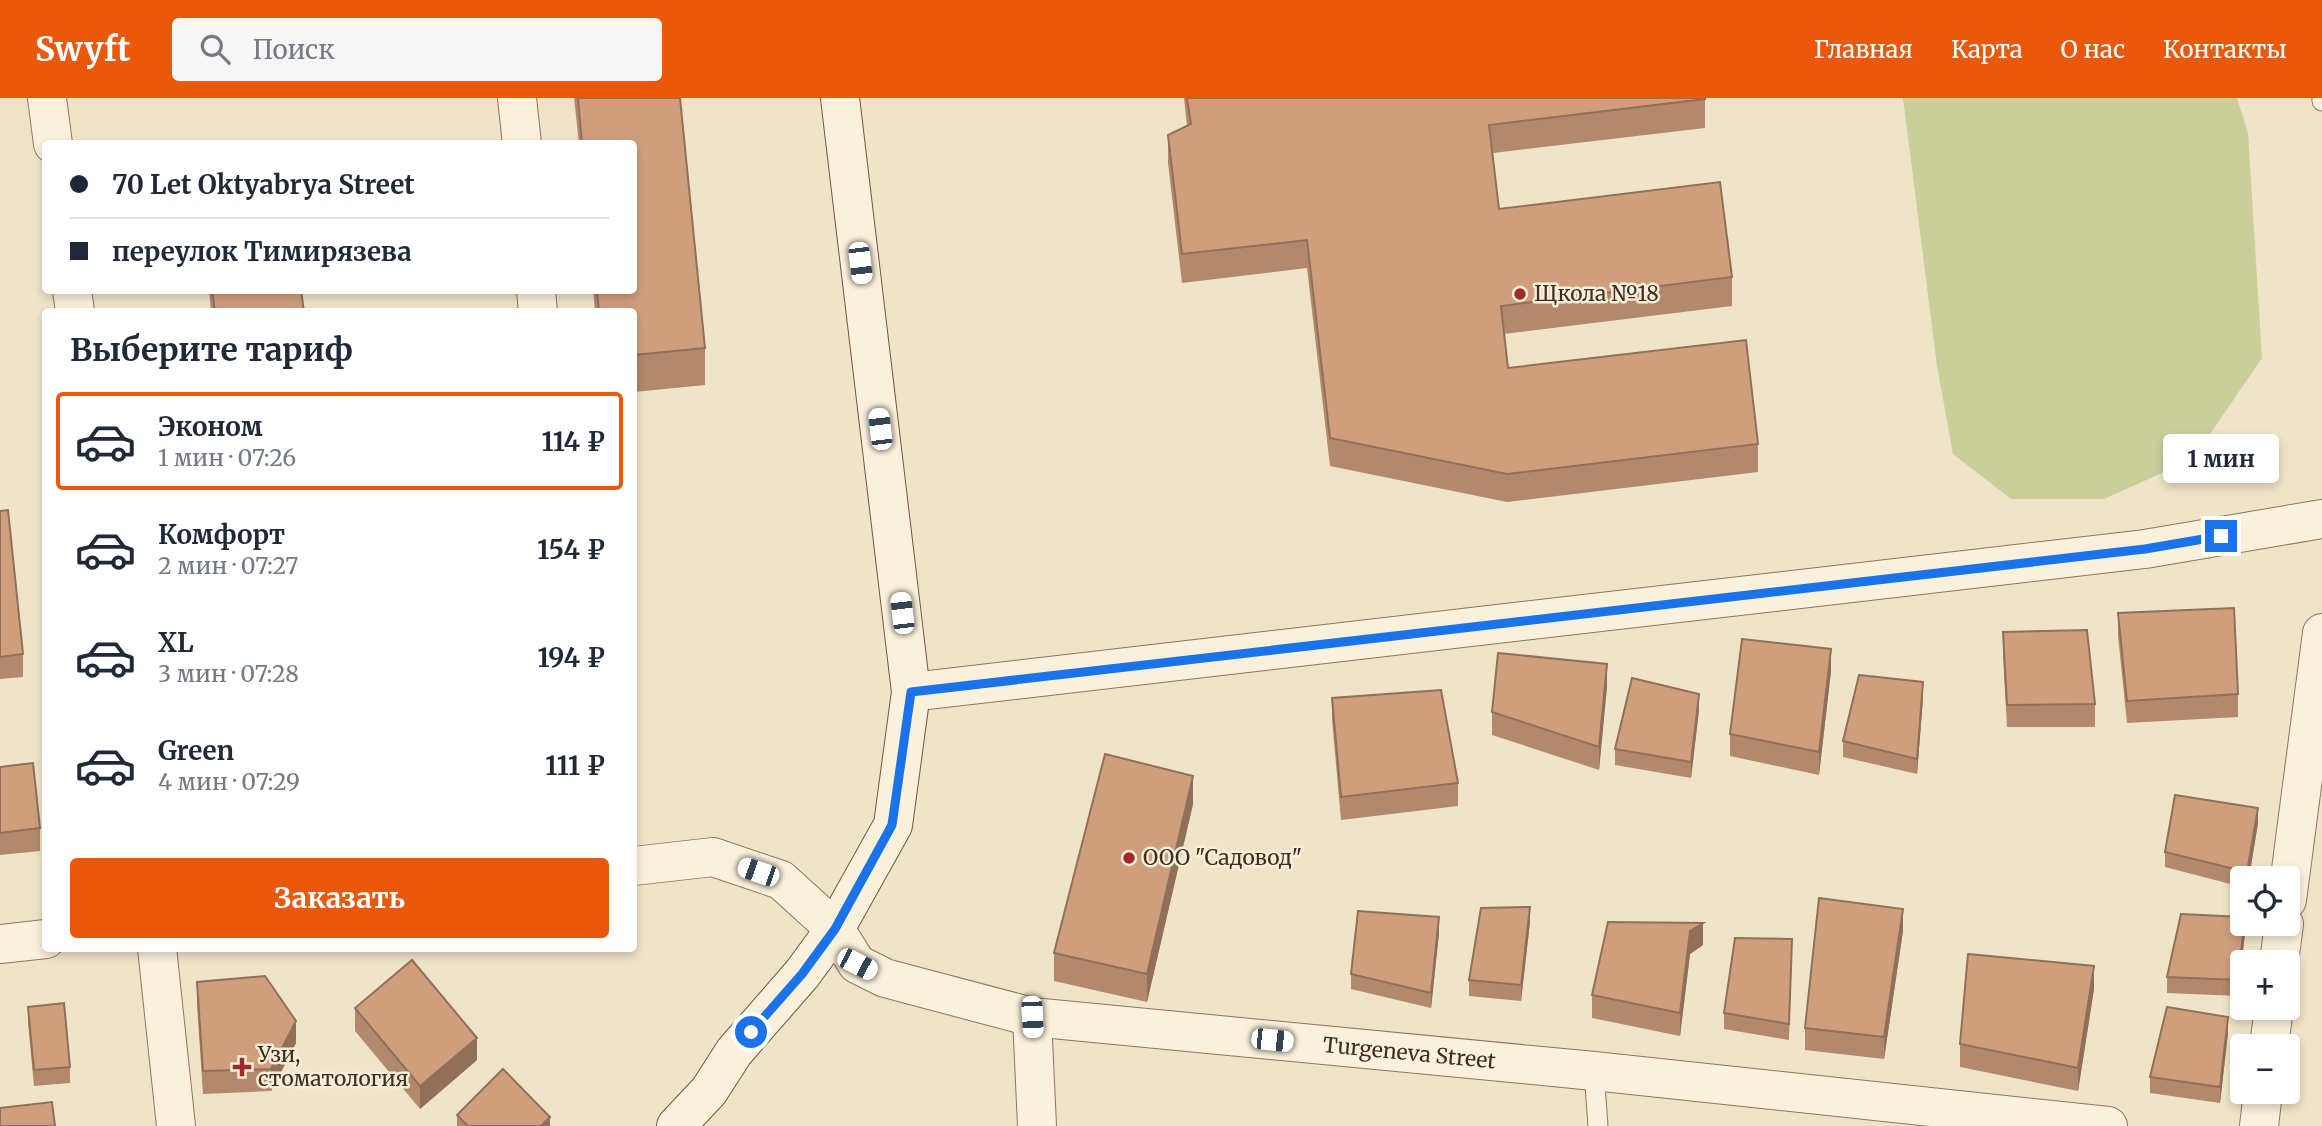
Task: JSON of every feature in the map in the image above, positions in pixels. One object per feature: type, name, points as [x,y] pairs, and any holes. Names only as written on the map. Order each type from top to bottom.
[{"type":"street","points":[[47,98],[52,140]]},
{"type":"street","points":[[517,98],[522,140]]},
{"type":"street","points":[[676,1126],[709,1091],[734,1052],[802,974],[835,929],[892,825],[911,692],[840,98]]},
{"type":"street","points":[[911,692],[2145,549],[2322,519]]},
{"type":"street","points":[[2291,866],[2322,633]]},
{"type":"street","name":"Turgeneva Street","points":[[637,866],[713,857],[781,880],[835,929],[857,964],[885,978],[1032,1017],[1594,1071],[2108,1126]]},
{"type":"street","points":[[0,944],[42,939]]},
{"type":"street","points":[[157,952],[176,1126]]},
{"type":"street","points":[[1032,1017],[1037,1126]]},
{"type":"street","points":[[2259,1126],[2262,1104]]},
{"type":"lane","points":[[1594,1071],[1598,1126]]},
{"type":"green space","points":[[1903,98],[2237,98],[2248,133],[2262,358],[2193,459],[2104,499],[2011,499],[1953,454],[1937,366]]},
{"type":"building","points":[[578,98],[680,98],[705,348],[637,355],[637,308],[599,308],[597,294],[637,294],[637,140],[582,140]]},
{"type":"building","name":"Щкола №18","points":[[1187,98],[1705,98],[1489,125],[1499,209],[1720,182],[1732,277],[1501,306],[1508,368],[1746,340],[1758,444],[1507,474],[1330,438],[1307,240],[1182,254],[1168,135],[1191,124]]},
{"type":"building","points":[[213,294],[302,294],[303,308],[214,308]]},
{"type":"building","points":[[8,510],[23,654],[0,657],[0,511]]},
{"type":"building","points":[[2234,608],[2238,694],[2127,701],[2118,613]]},
{"type":"building","points":[[2087,630],[2095,704],[2007,705],[2003,632]]},
{"type":"building","points":[[1742,639],[1831,649],[1819,752],[1730,734]]},
{"type":"building","points":[[1498,653],[1607,664],[1599,747],[1492,712]]},
{"type":"building","points":[[1859,675],[1923,682],[1917,759],[1843,741]]},
{"type":"building","points":[[1632,678],[1699,694],[1691,762],[1615,749]]},
{"type":"building","points":[[1441,690],[1458,783],[1341,797],[1332,698]]},
{"type":"building","points":[[1105,754],[1193,776],[1147,974],[1054,953]]},
{"type":"building","points":[[33,763],[40,828],[0,833],[0,767]]},
{"type":"building","points":[[2175,795],[2258,808],[2248,866],[2230,868],[2165,852]]},
{"type":"building","points":[[1819,898],[1903,909],[1884,1037],[1805,1028]]},
{"type":"building","points":[[1530,907],[1521,985],[1469,980],[1481,908]]},
{"type":"building","points":[[1358,911],[1439,917],[1431,993],[1351,974]]},
{"type":"building","points":[[2181,914],[2230,916],[2230,936],[2243,936],[2241,950],[2230,950],[2230,980],[2167,977]]},
{"type":"building","points":[[1608,922],[1703,923],[1690,931],[1680,1013],[1592,995]]},
{"type":"building","points":[[1735,938],[1792,939],[1789,1024],[1724,1013]]},
{"type":"building","points":[[1968,954],[2094,966],[2078,1068],[1960,1044]]},
{"type":"building","points":[[412,960],[477,1038],[420,1086],[355,1008]]},
{"type":"building","name":"Узи, стоматология","points":[[265,976],[296,1021],[271,1069],[203,1071],[197,982]]},
{"type":"building","points":[[64,1003],[70,1067],[34,1070],[28,1007]]},
{"type":"building","points":[[2167,1007],[2228,1017],[2220,1087],[2150,1077]]},
{"type":"building","points":[[503,1069],[550,1117],[541,1126],[468,1126],[457,1115]]},
{"type":"building","points":[[52,1102],[55,1126],[0,1126],[0,1108]]},
{"type":"place","name":"Щкола №18","points":[[1520,294]]},
{"type":"place","name":"ООО \"Садовод\"","points":[[1129,858]]},
{"type":"place","name":"Узи, стоматология","points":[[242,1067]]},
{"type":"route","points":[[751,1032],[802,974],[835,929],[892,825],[911,692],[2145,549],[2221,536]]}]
